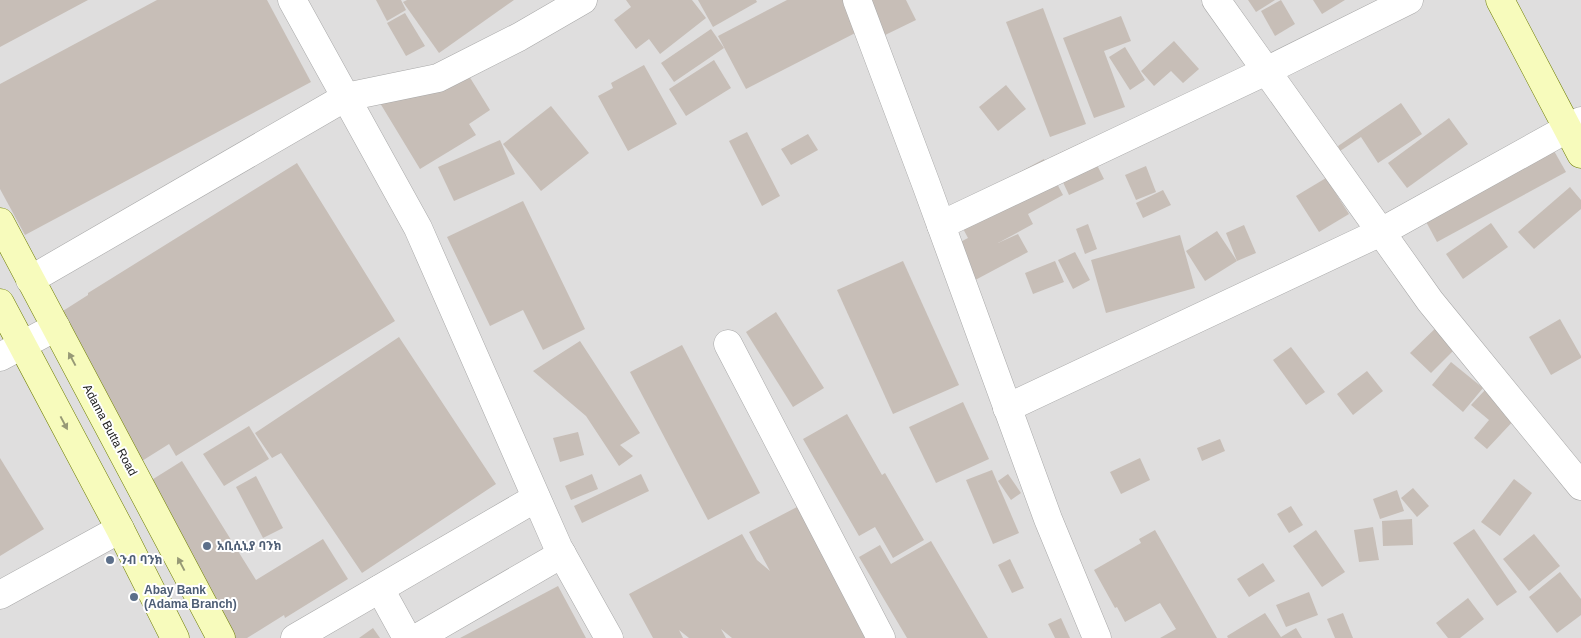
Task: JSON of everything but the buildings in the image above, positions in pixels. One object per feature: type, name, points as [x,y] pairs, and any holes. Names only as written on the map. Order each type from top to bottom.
[{"type":"street","points":[[292,0],[418,228],[562,554],[609,638]]},
{"type":"street","points":[[30,280],[346,97],[438,78],[519,37],[583,0]]},
{"type":"street","points":[[857,0],[1048,520],[1097,638]]},
{"type":"street","points":[[1216,0],[1430,301],[1581,486]]},
{"type":"street","points":[[941,226],[1266,71],[1408,0]]},
{"type":"street","points":[[1500,0],[1574,124],[1581,154]]},
{"type":"street","points":[[1007,408],[1381,232],[1574,124]]},
{"type":"street","name":"Adama Butta Road","points":[[0,222],[221,638]]},
{"type":"street","points":[[0,302],[11,351],[120,529],[175,638]]},
{"type":"street","points":[[11,351],[56,327]]},
{"type":"street","points":[[728,344],[881,638]]},
{"type":"street","points":[[295,638],[536,498]]},
{"type":"street","points":[[0,595],[120,529]]},
{"type":"street","points":[[417,638],[562,554]]},
{"type":"street","points":[[380,589],[407,638]]},
{"type":"shaded area","points":[[0,0],[1581,0],[1581,638],[0,638]]},
{"type":"place","name":"አቢሲኒያ ባንክ","points":[[207,546]]},
{"type":"place","name":"ንብ ባንክ","points":[[110,560]]},
{"type":"place","name":"Abay Bank (Adama Branch)","points":[[134,597]]}]
